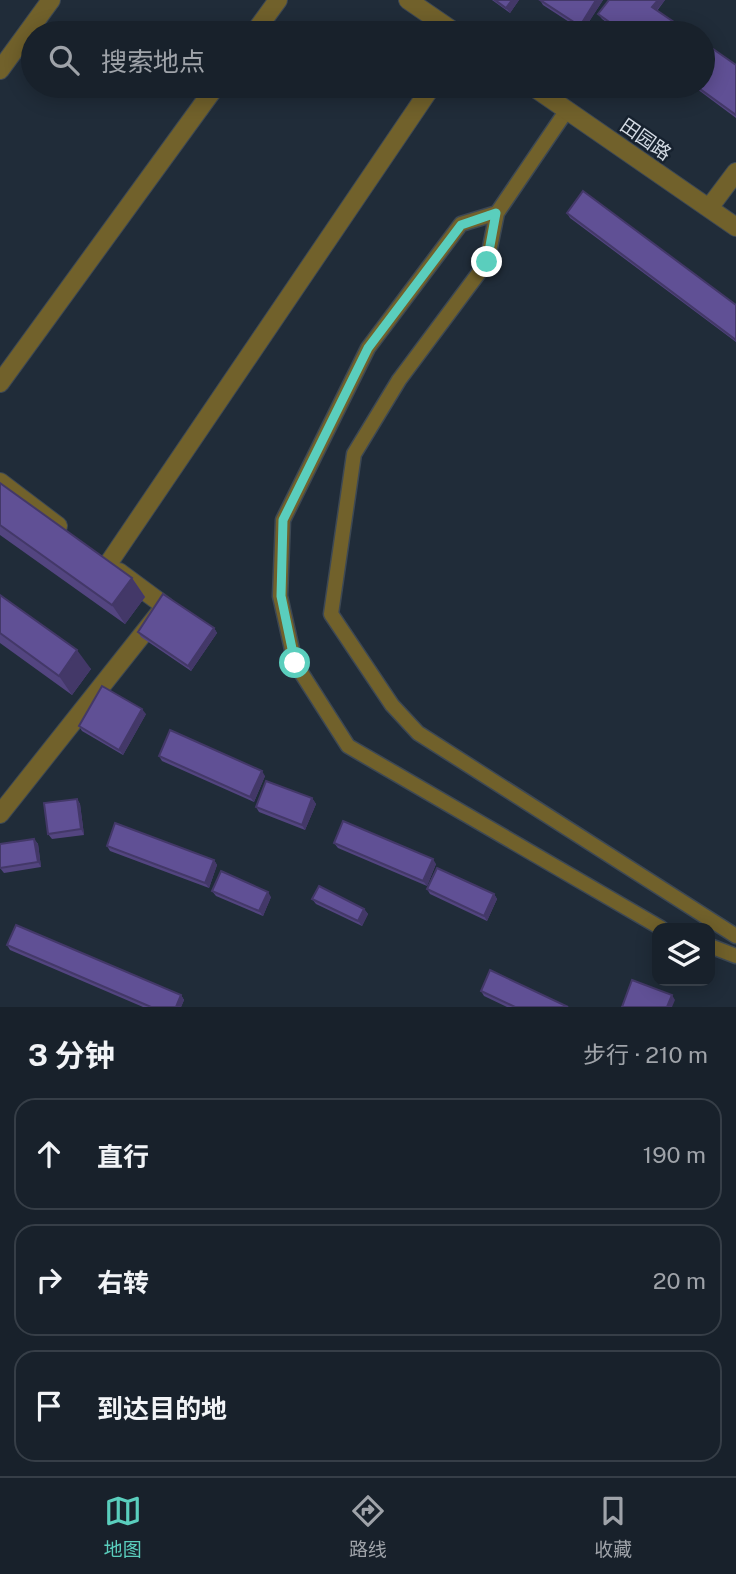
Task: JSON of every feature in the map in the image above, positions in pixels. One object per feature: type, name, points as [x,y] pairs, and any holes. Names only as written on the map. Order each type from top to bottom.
[{"type":"street","points":[[36,21],[51,0]]},
{"type":"street","points":[[263,21],[278,0]]},
{"type":"street","points":[[408,0],[439,21]]},
{"type":"street","points":[[0,70],[21,41]]},
{"type":"street","points":[[0,383],[207,98]]},
{"type":"street","points":[[0,814],[165,606],[103,560],[424,98]]},
{"type":"street","name":"田园路","points":[[550,98],[736,227]]},
{"type":"street","points":[[567,110],[496,213],[487,262],[399,380],[354,454],[331,614],[392,705],[418,733],[736,936]]},
{"type":"street","points":[[709,208],[736,172]]},
{"type":"street","points":[[496,213],[461,225],[368,348],[283,520],[281,596],[295,663],[348,746],[652,923]]},
{"type":"street","points":[[0,482],[76,539]]},
{"type":"street","points":[[715,948],[736,956]]},
{"type":"building","points":[[495,0],[512,0],[506,8]]},
{"type":"building","points":[[540,0],[596,0],[583,21],[572,21]]},
{"type":"building","points":[[609,0],[658,0],[652,7],[672,21],[608,21],[598,14]]},
{"type":"building","points":[[715,50],[736,65],[736,115],[713,98],[715,98]]},
{"type":"building","points":[[583,191],[736,305],[736,340],[567,213]]},
{"type":"building","points":[[0,483],[132,578],[112,605],[0,525]]},
{"type":"building","points":[[163,594],[214,628],[188,666],[138,632]]},
{"type":"building","points":[[0,595],[77,650],[59,676],[0,633]]},
{"type":"building","points":[[102,686],[142,709],[119,750],[79,726]]},
{"type":"building","points":[[170,730],[262,771],[250,797],[159,756]]},
{"type":"building","points":[[266,781],[312,798],[302,825],[256,807]]},
{"type":"building","points":[[77,799],[81,829],[48,834],[44,803]]},
{"type":"building","points":[[343,821],[433,859],[423,881],[334,843]]},
{"type":"building","points":[[115,823],[214,860],[205,883],[107,846]]},
{"type":"building","points":[[34,839],[38,862],[0,868],[0,844]]},
{"type":"building","points":[[437,868],[494,894],[484,916],[427,889]]},
{"type":"building","points":[[221,871],[268,892],[259,911],[212,891]]},
{"type":"building","points":[[319,886],[364,909],[358,921],[312,899]]},
{"type":"building","points":[[16,925],[181,995],[176,1007],[151,1007],[7,945]]},
{"type":"building","points":[[490,970],[568,1007],[515,1007],[481,991]]},
{"type":"building","points":[[632,980],[672,995],[667,1007],[622,1007]]},
{"type":"route","points":[[295,663],[281,596],[283,520],[368,348],[461,225],[496,213],[487,262]]}]
